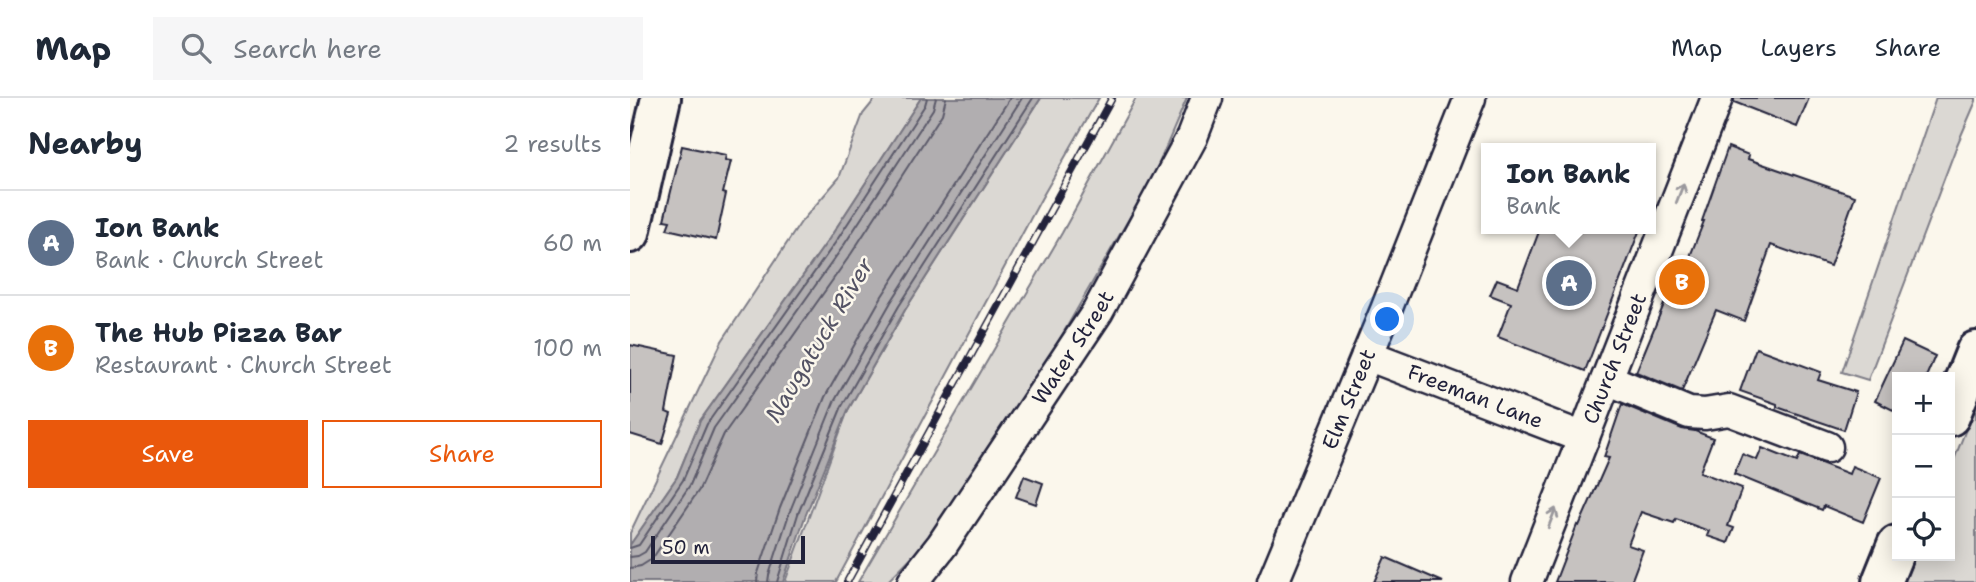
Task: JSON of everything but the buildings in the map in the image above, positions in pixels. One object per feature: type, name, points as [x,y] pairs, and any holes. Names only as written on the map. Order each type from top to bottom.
[{"type":"main road","points":[[630,233],[661,98]]},
{"type":"main road","points":[[1955,404],[1976,351]]},
{"type":"main road","points":[[1882,582],[1892,557]]},
{"type":"street","name":"Water Street","points":[[913,582],[942,545],[1098,311],[1192,137],[1207,98]]},
{"type":"street","name":"Elm Street","points":[[1273,582],[1386,310],[1470,98]]},
{"type":"street","name":"Church Street","points":[[1527,582],[1717,98]]},
{"type":"street","name":"Freeman Lane","points":[[1367,355],[1584,439]]},
{"type":"street","points":[[1607,379],[1689,414],[1729,410],[1827,447]]},
{"type":"shaded area","points":[[876,98],[921,98],[829,239],[700,421],[677,477],[630,545],[630,533],[722,341],[801,222],[839,178],[863,114]]},
{"type":"shaded area","points":[[1041,98],[1099,98],[1041,199],[836,582],[785,582],[848,410],[905,310]]},
{"type":"shaded area","points":[[1136,98],[1187,98],[1154,175],[1034,384],[930,538],[887,582],[858,582],[1062,233]]},
{"type":"shaded area","points":[[1936,98],[1976,98],[1976,101],[1868,380],[1842,372]]},
{"type":"shaded area","points":[[1976,404],[1976,582],[1904,582],[1913,561],[1955,561],[1955,457]]},
{"type":"water","name":"Naugatuck River","points":[[921,98],[1041,98],[905,310],[848,410],[805,517],[783,582],[630,582],[630,545],[677,477],[700,421],[829,239]]},
{"type":"railway","points":[[847,582],[1112,98]]},
{"type":"place","name":"The Hub Pizza Bar","points":[[1682,282]]},
{"type":"place","name":"Ion Bank","points":[[1569,283]]}]
